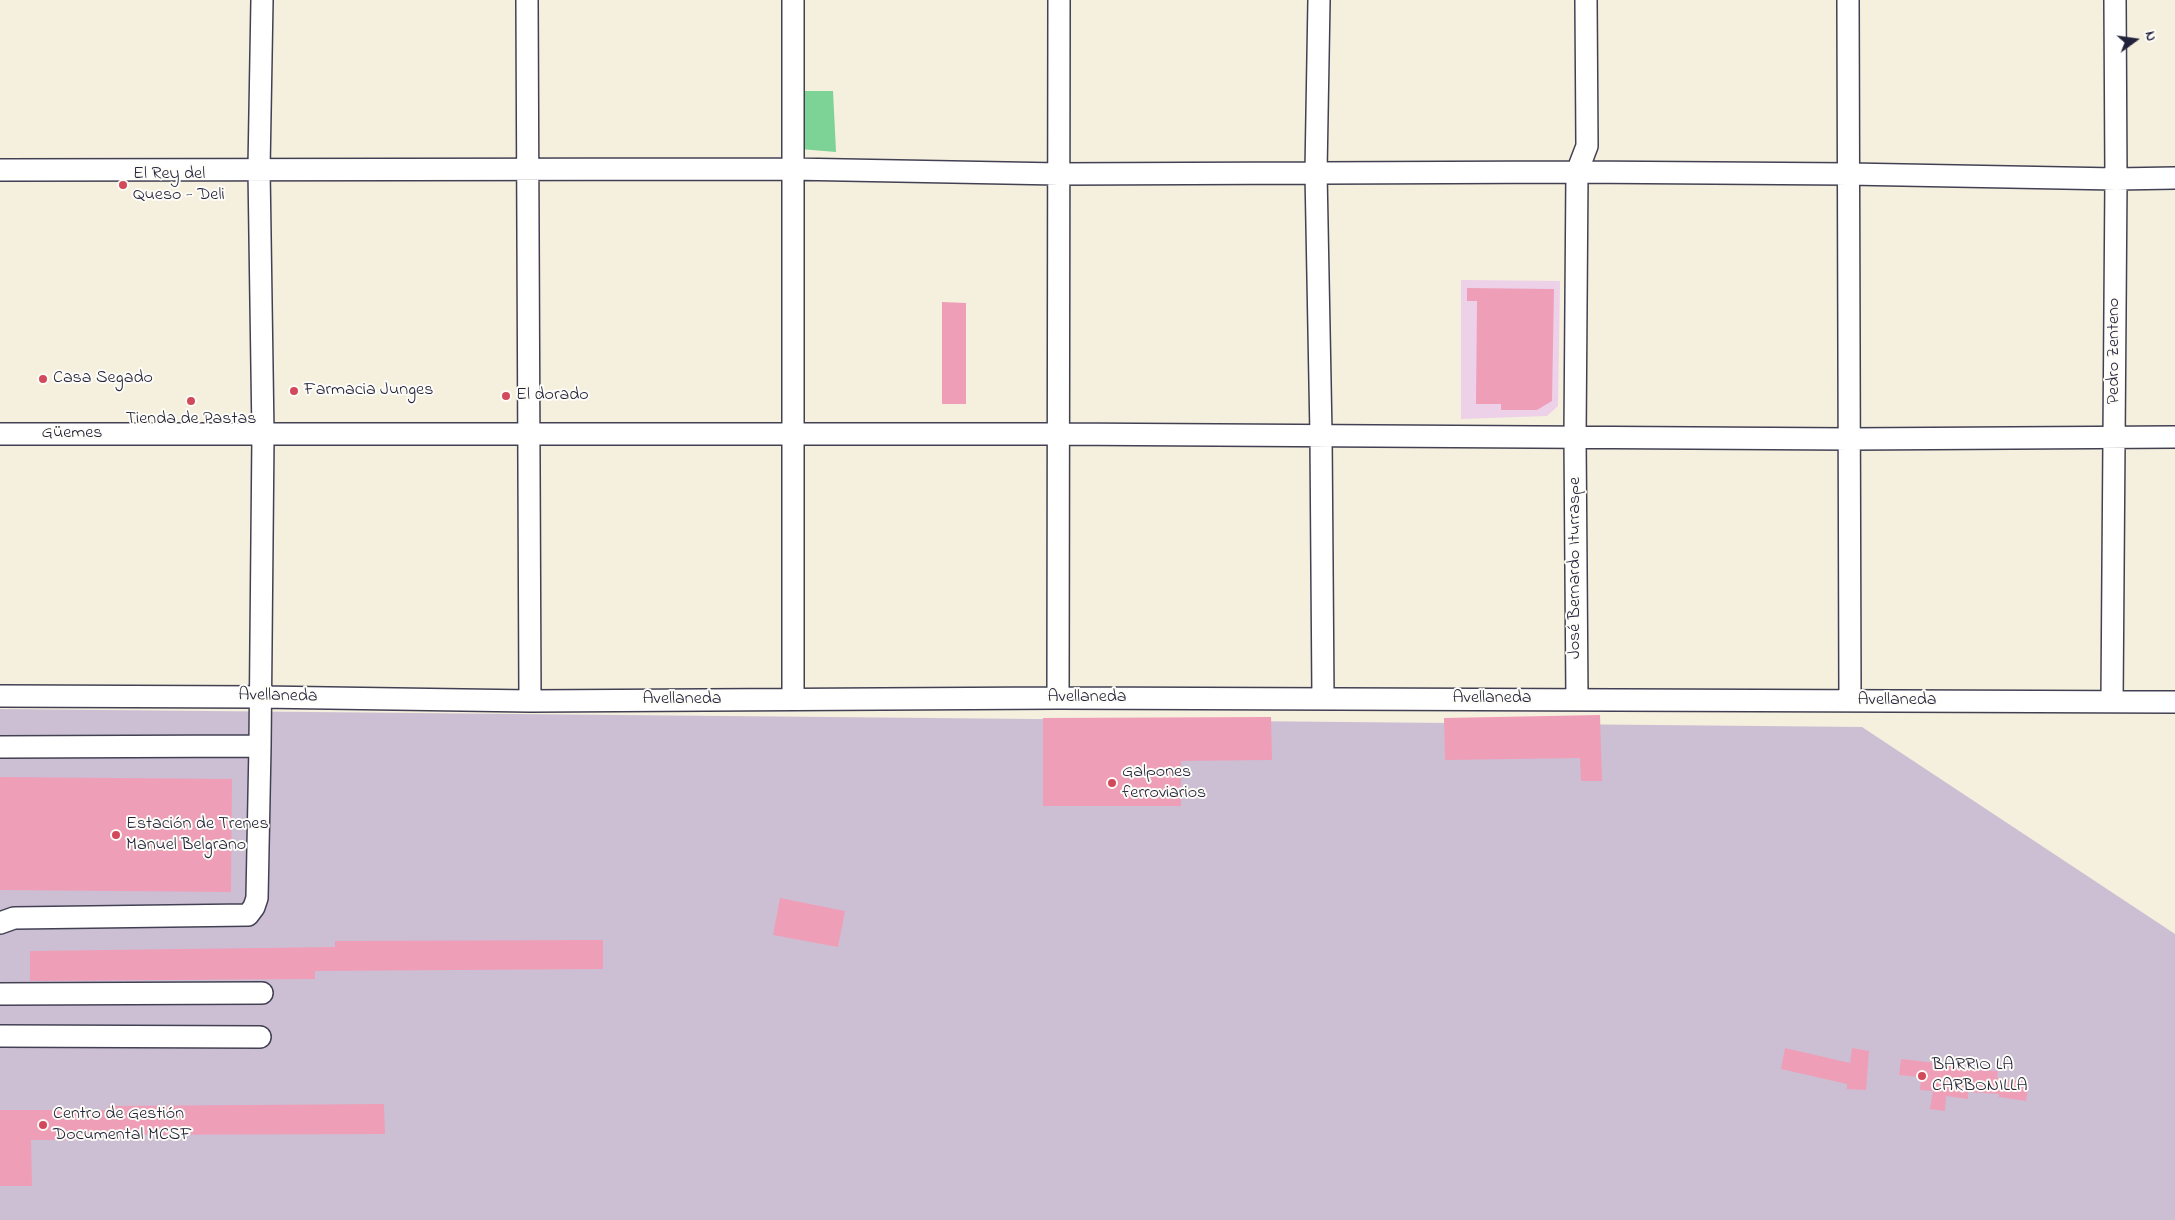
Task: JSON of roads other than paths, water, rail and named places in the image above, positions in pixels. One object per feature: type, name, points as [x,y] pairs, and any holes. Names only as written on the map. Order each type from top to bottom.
[{"type":"street","points":[[0,923],[14,918],[248,915],[254,907],[257,898],[263,435],[259,169],[262,0]]},
{"type":"street","points":[[527,0],[526,170],[530,701]]},
{"type":"street","points":[[792,0],[793,699]]},
{"type":"street","points":[[1058,698],[1059,0]]},
{"type":"street","points":[[1320,0],[1316,172],[1321,435],[1323,699]]},
{"type":"street","name":"José Bernardo Iturraspe","points":[[1577,700],[1575,437],[1578,172],[1587,146],[1586,0]]},
{"type":"street","points":[[1848,0],[1850,701]]},
{"type":"street","name":"Pedro Zenteno","points":[[2112,701],[2116,179],[2115,0]]},
{"type":"street","points":[[0,170],[791,170],[1059,174],[1578,172],[1849,174],[2116,179],[2175,178]]},
{"type":"street","name":"Güemes","points":[[0,434],[793,436],[1058,434],[1850,439],[2175,437]]},
{"type":"street","name":"Avellaneda","points":[[0,696],[530,701],[1058,698],[2175,702]]},
{"type":"street","points":[[0,747],[260,746]]},
{"type":"street","points":[[0,994],[262,993]]},
{"type":"street","points":[[0,1036],[260,1037]]},
{"type":"place","name":"El Rey del Queso - Deli","points":[[123,185]]},
{"type":"place","name":"Casa Segado","points":[[43,379]]},
{"type":"place","name":"Farmacia Junges","points":[[294,391]]},
{"type":"place","name":"El dorado","points":[[506,396]]},
{"type":"place","name":"Tienda de Pastas","points":[[191,401]]},
{"type":"place","name":"Galpones ferroviarios","points":[[1112,783]]},
{"type":"place","name":"Estación de Trenes Manuel Belgrano","points":[[116,835]]},
{"type":"place","name":"BARRIO LA CARBONILLA","points":[[1922,1076]]},
{"type":"place","name":"Centro de Gestión Documental MCSF","points":[[43,1125]]}]
